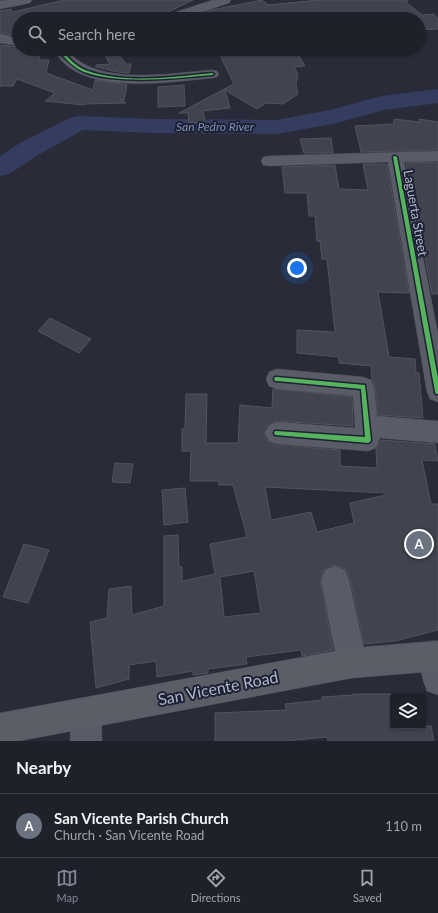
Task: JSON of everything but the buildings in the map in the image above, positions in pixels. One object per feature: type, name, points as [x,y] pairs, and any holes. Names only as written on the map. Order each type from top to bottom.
[{"type":"main road","name":"San Vicente Road","points":[[0,729],[86,727],[352,664],[436,664]]},
{"type":"street","points":[[0,5],[26,0]]},
{"type":"street","points":[[192,0],[204,7]]},
{"type":"street","points":[[189,12],[225,0]]},
{"type":"street","points":[[1,40],[12,41]]},
{"type":"street","points":[[65,56],[73,64],[88,72],[110,77],[149,79],[212,74]]},
{"type":"street","points":[[269,161],[438,156]]},
{"type":"street","name":"Laguerta Street","points":[[395,157],[430,308],[438,392]]},
{"type":"street","points":[[277,379],[363,387],[368,440],[277,433]]},
{"type":"street","points":[[367,426],[438,432]]},
{"type":"street","points":[[335,580],[352,664]]},
{"type":"waterway","name":"San Pedro River","points":[[0,168],[29,149],[79,123],[152,126],[276,127],[333,117],[382,103],[438,96]]},
{"type":"cycle path","points":[[65,56],[73,64],[86,71],[102,76],[140,79],[212,74]]},
{"type":"cycle path","points":[[395,157],[438,392]]},
{"type":"cycle path","points":[[277,379],[363,387],[368,440],[277,433]]},
{"type":"place","name":"San Vicente Parish Church","points":[[419,544]]}]
